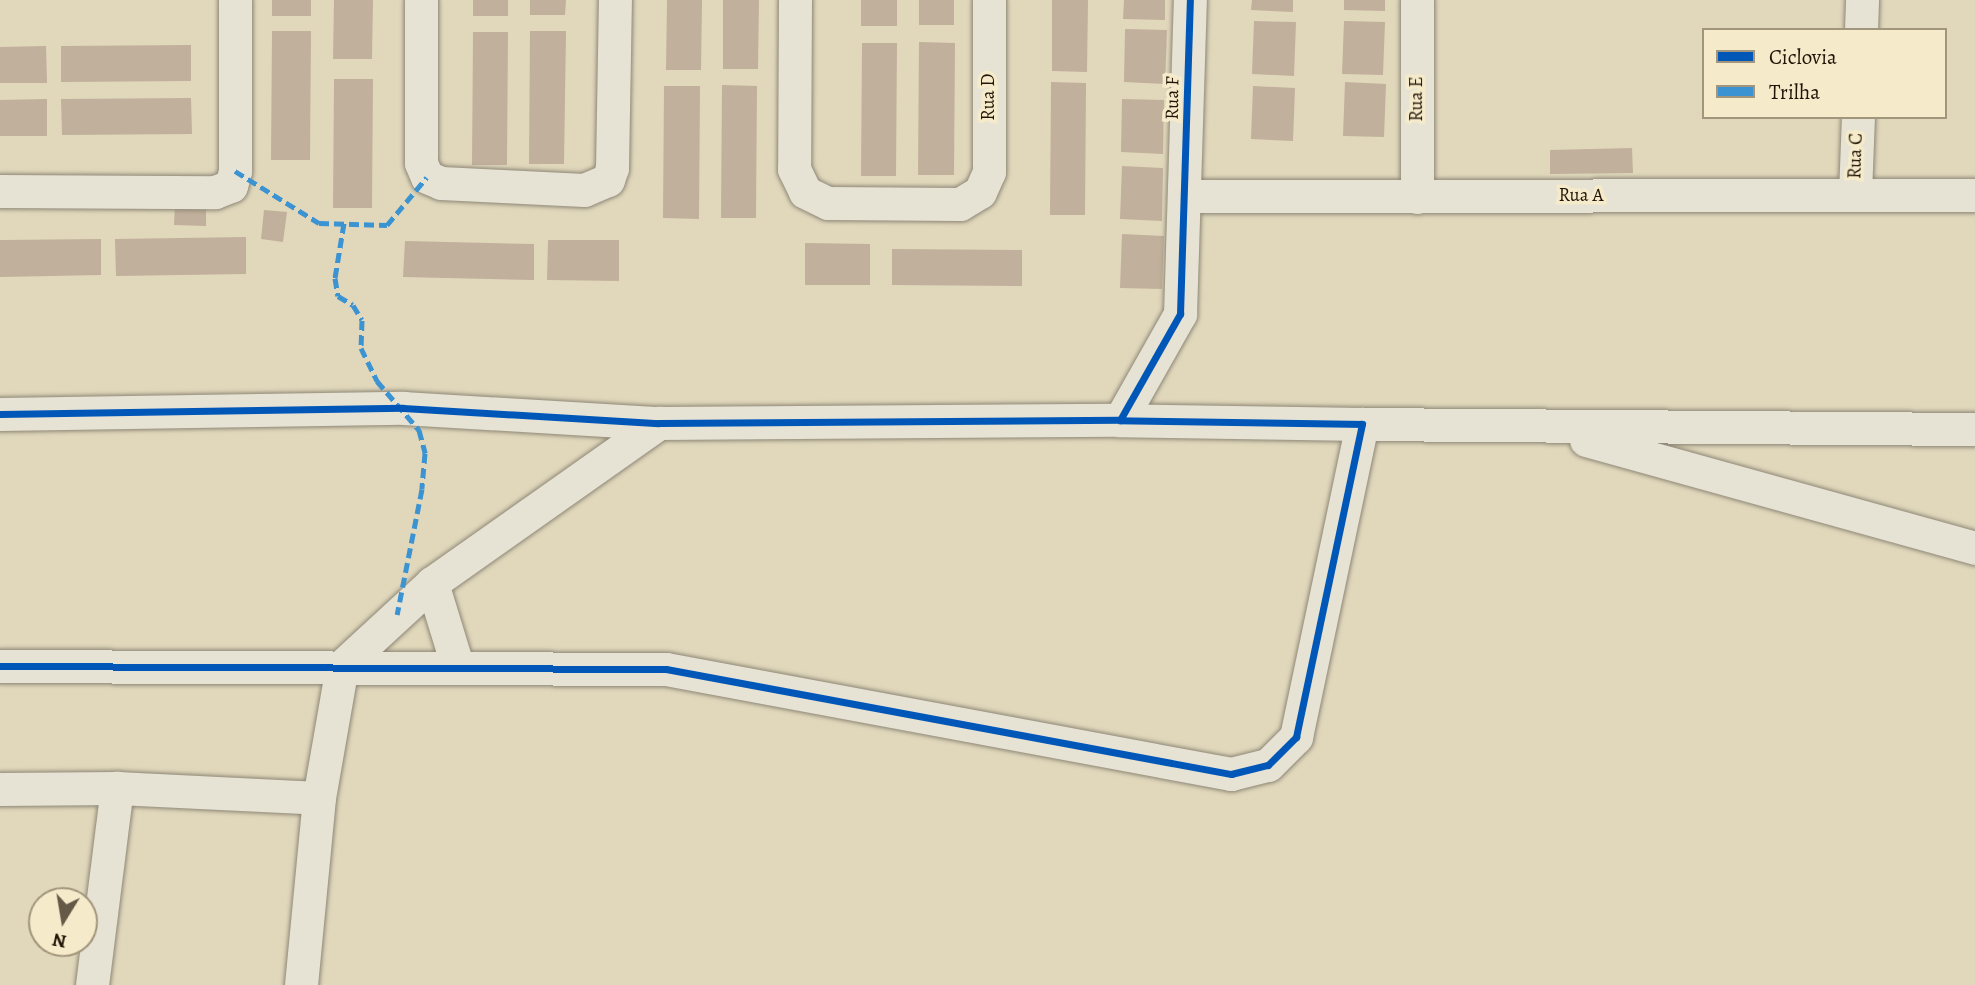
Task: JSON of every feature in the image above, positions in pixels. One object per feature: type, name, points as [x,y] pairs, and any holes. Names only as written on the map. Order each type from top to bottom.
[{"type":"street","points":[[0,191],[215,192],[231,186],[235,171],[235,0]]},
{"type":"street","points":[[421,0],[421,163],[427,177],[441,183],[584,190],[608,180],[612,168],[615,0]]},
{"type":"street","name":"Rua D","points":[[795,0],[793,169],[805,192],[828,203],[960,204],[980,192],[989,172],[989,0]]},
{"type":"street","name":"Rua F","points":[[1120,420],[1180,314],[1187,196],[1190,0]]},
{"type":"street","name":"Rua E","points":[[1416,197],[1417,0]]},
{"type":"street","points":[[1861,28],[1862,0]]},
{"type":"street","name":"Rua C","points":[[1855,194],[1858,119]]},
{"type":"street","name":"Rua A","points":[[1187,196],[1975,195]]},
{"type":"street","points":[[0,414],[403,408],[659,422],[1120,420],[1545,429],[1975,429]]},
{"type":"street","points":[[301,985],[319,798],[342,666],[432,583],[659,422]]},
{"type":"street","points":[[0,666],[457,665],[666,669],[1231,774],[1268,765],[1296,737],[1362,424]]},
{"type":"street","points":[[1545,429],[1975,548]]},
{"type":"street","points":[[432,583],[457,665]]},
{"type":"street","points":[[0,789],[117,788],[319,798]]},
{"type":"street","points":[[92,985],[117,788]]},
{"type":"building","points":[[272,0],[311,0],[311,16],[272,16]]},
{"type":"building","points":[[334,0],[373,0],[372,59],[333,59]]},
{"type":"building","points":[[473,0],[508,0],[508,16],[473,16]]},
{"type":"building","points":[[530,0],[566,0],[565,15],[530,15]]},
{"type":"building","points":[[667,0],[702,0],[701,70],[666,70]]},
{"type":"building","points":[[723,0],[759,0],[758,69],[723,69]]},
{"type":"building","points":[[861,0],[897,0],[897,26],[861,26]]},
{"type":"building","points":[[919,0],[954,0],[954,25],[919,25]]},
{"type":"building","points":[[1052,0],[1088,0],[1087,72],[1052,71]]},
{"type":"building","points":[[1124,0],[1165,0],[1165,20],[1123,19]]},
{"type":"building","points":[[1252,0],[1293,0],[1293,12],[1251,10]]},
{"type":"building","points":[[1344,0],[1385,0],[1385,11],[1344,10]]},
{"type":"building","points":[[1254,21],[1296,22],[1294,76],[1252,74]]},
{"type":"building","points":[[1344,21],[1385,22],[1383,75],[1342,74]]},
{"type":"building","points":[[1125,29],[1167,30],[1165,84],[1124,82]]},
{"type":"building","points":[[272,31],[311,31],[310,160],[271,160]]},
{"type":"building","points":[[530,31],[566,31],[564,164],[529,164]]},
{"type":"building","points":[[473,32],[508,32],[507,165],[472,165]]},
{"type":"building","points":[[919,42],[955,43],[954,175],[918,175]]},
{"type":"building","points":[[862,43],[897,43],[896,176],[861,176]]},
{"type":"building","points":[[191,45],[191,81],[61,82],[61,46]]},
{"type":"building","points":[[46,46],[47,83],[0,83],[0,47]]},
{"type":"building","points":[[334,79],[373,79],[372,208],[333,208]]},
{"type":"building","points":[[1051,82],[1086,83],[1085,215],[1050,215]]},
{"type":"building","points":[[1345,82],[1386,84],[1384,137],[1343,136]]},
{"type":"building","points":[[722,85],[757,86],[756,218],[721,218]]},
{"type":"building","points":[[664,86],[700,86],[699,219],[663,218]]},
{"type":"building","points":[[1253,86],[1295,88],[1293,141],[1251,139]]},
{"type":"building","points":[[191,98],[192,134],[62,135],[61,99]]},
{"type":"building","points":[[47,99],[47,136],[0,136],[0,100]]},
{"type":"building","points":[[1122,99],[1164,100],[1163,154],[1121,152]]},
{"type":"building","points":[[1632,148],[1633,173],[1550,174],[1550,150]]},
{"type":"building","points":[[1122,166],[1163,168],[1162,221],[1120,219]]},
{"type":"building","points":[[175,204],[206,204],[206,226],[174,225]]},
{"type":"building","points":[[264,210],[287,212],[283,242],[261,239]]},
{"type":"building","points":[[1122,234],[1164,236],[1162,289],[1120,288]]},
{"type":"building","points":[[246,237],[246,274],[116,276],[115,239]]},
{"type":"building","points":[[101,239],[101,275],[0,277],[0,240]]},
{"type":"building","points":[[548,240],[619,240],[619,281],[547,280]]},
{"type":"building","points":[[405,241],[534,244],[534,280],[403,277]]},
{"type":"building","points":[[805,243],[870,244],[870,285],[805,285]]},
{"type":"building","points":[[892,249],[1022,250],[1022,286],[892,285]]},
{"type":"marked path","points":[[235,171],[319,223],[387,225],[427,177]]},
{"type":"marked path","points":[[344,223],[335,278],[338,296],[353,305],[362,320],[361,348],[377,381],[419,430],[425,453],[422,489],[397,615]]},
{"type":"cycle path","points":[[0,414],[403,408],[659,423],[1120,420],[1180,314],[1190,0]]},
{"type":"cycle path","points":[[0,666],[666,669],[1231,774],[1268,765],[1296,737],[1362,424],[1120,420]]}]
